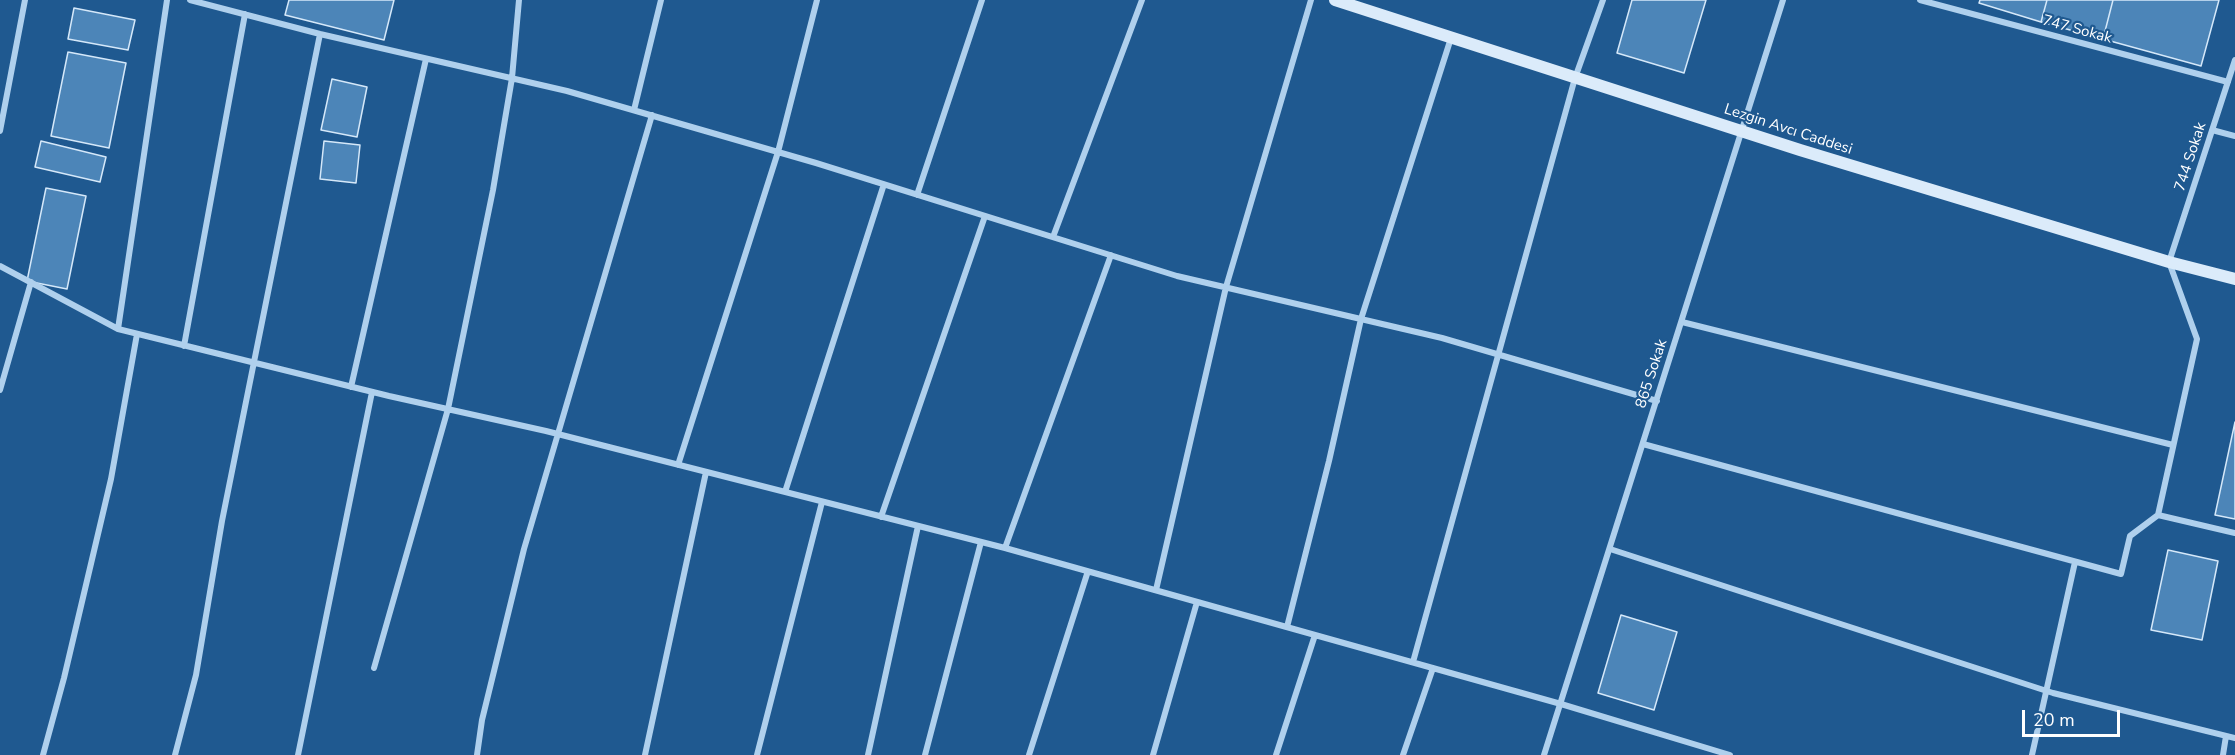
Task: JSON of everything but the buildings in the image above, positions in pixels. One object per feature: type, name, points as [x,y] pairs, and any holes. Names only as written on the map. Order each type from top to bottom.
[{"type":"street","points":[[0,131],[25,0]]},
{"type":"street","points":[[118,329],[166,0]]},
{"type":"street","points":[[190,0],[320,34],[567,91],[884,184],[1177,276],[1442,338],[1657,401]]},
{"type":"street","points":[[374,668],[448,409],[493,190],[512,78],[519,0]]},
{"type":"street","points":[[634,110],[661,0]]},
{"type":"street","points":[[678,465],[778,152],[818,0]]},
{"type":"street","points":[[917,195],[982,0]]},
{"type":"street","points":[[1053,237],[1142,0]]},
{"type":"street","points":[[1155,590],[1226,287],[1311,0]]},
{"type":"street","name":"Lezgin Avcı Caddesi","points":[[1335,0],[1742,131],[2169,262],[2235,279]]},
{"type":"street","points":[[1413,663],[1575,78],[1603,0]]},
{"type":"street","name":"865 Sokak","points":[[1544,755],[1783,0]]},
{"type":"street","name":"747 Sokak","points":[[1920,0],[2228,82]]},
{"type":"street","points":[[184,346],[246,14]]},
{"type":"street","points":[[175,755],[196,675],[222,521],[320,34]]},
{"type":"street","points":[[1287,627],[1329,461],[1361,319],[1452,38]]},
{"type":"street","points":[[351,387],[426,59]]},
{"type":"street","name":"744 Sokak","points":[[2169,262],[2235,60]]},
{"type":"street","points":[[477,755],[482,720],[524,549],[652,116]]},
{"type":"street","points":[[2212,130],[2235,136]]},
{"type":"street","points":[[785,492],[884,184]]},
{"type":"street","points":[[881,517],[985,216]]},
{"type":"street","points":[[1005,548],[1111,255]]},
{"type":"street","points":[[1643,444],[2121,574],[2130,536],[2158,515],[2197,339],[2169,262]]},
{"type":"street","points":[[0,266],[118,329],[351,387],[557,434],[1005,548],[1561,704],[1730,755]]},
{"type":"street","points":[[0,390],[31,282]]},
{"type":"street","points":[[1682,322],[2173,445]]},
{"type":"street","points":[[43,755],[64,678],[111,479],[136,334]]},
{"type":"street","points":[[298,755],[372,392]]},
{"type":"street","points":[[645,755],[706,472]]},
{"type":"street","points":[[757,755],[822,502]]},
{"type":"street","points":[[2158,515],[2235,533]]},
{"type":"street","points":[[868,755],[918,526]]},
{"type":"street","points":[[925,755],[981,542]]},
{"type":"street","points":[[1610,549],[2045,691],[2235,738]]},
{"type":"street","points":[[2032,755],[2075,562]]},
{"type":"street","points":[[1029,755],[1088,571]]},
{"type":"street","points":[[1153,755],[1197,602]]},
{"type":"street","points":[[1276,755],[1315,635]]},
{"type":"street","points":[[1403,755],[1433,668]]},
{"type":"street","points":[[2223,755],[2226,736]]}]
